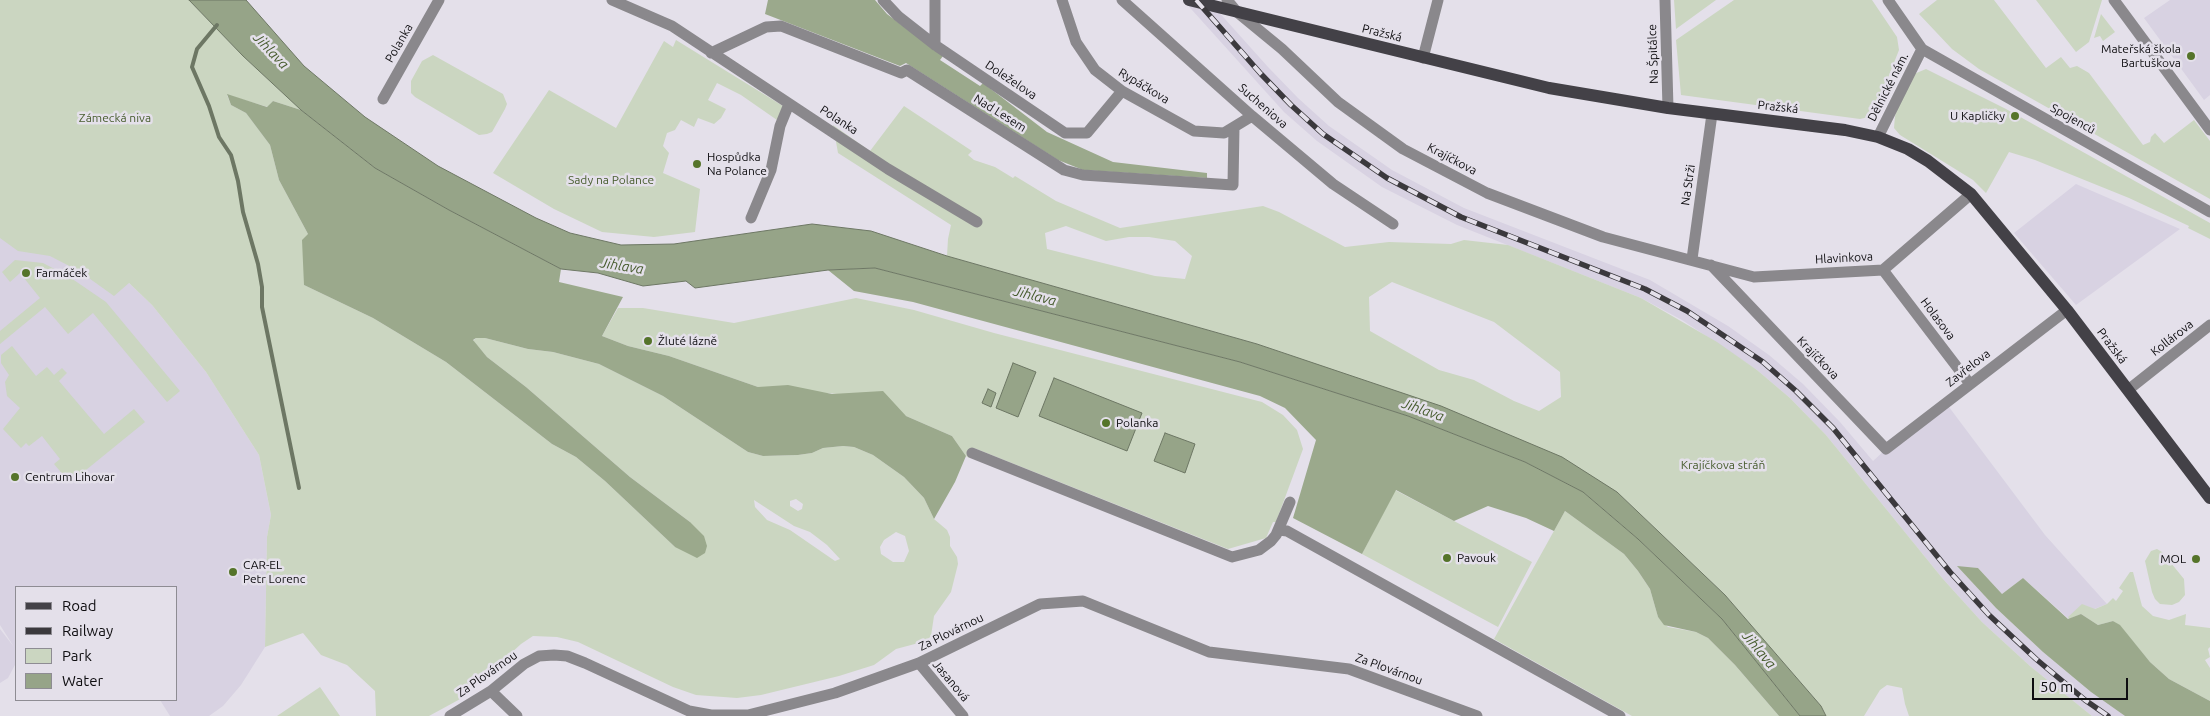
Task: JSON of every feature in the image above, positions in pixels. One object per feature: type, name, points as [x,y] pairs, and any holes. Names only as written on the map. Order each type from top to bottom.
[{"type":"main road","name":"Pražská","points":[[1189,0],[1549,88],[1668,108],[1812,125],[1878,137],[1908,149],[1928,161],[1972,194],[2067,310],[2209,496]]},
{"type":"street","name":"Polanka","points":[[383,99],[439,0]]},
{"type":"street","name":"Polanka","points":[[612,0],[672,26],[888,169],[977,222]]},
{"type":"street","name":"Doleželova","points":[[883,0],[898,16],[935,45],[1065,133],[1087,133],[1122,91]]},
{"type":"street","points":[[935,0],[935,45]]},
{"type":"street","name":"Rypáčkova","points":[[1062,0],[1076,42],[1095,70],[1122,91],[1194,131],[1224,134],[1252,116]]},
{"type":"street","name":"Sucheniova","points":[[1122,0],[1252,116],[1333,184],[1393,224]]},
{"type":"street","name":"Krajíčkova","points":[[1228,0],[1238,12],[1282,49],[1338,102],[1403,149],[1487,193],[1603,237],[1692,259]]},
{"type":"street","points":[[1423,58],[1438,0]]},
{"type":"street","name":"Na Špitálce","points":[[1665,0],[1668,108]]},
{"type":"street","name":"Dělnické nám.","points":[[1878,137],[1922,49],[1888,0]]},
{"type":"street","points":[[2114,0],[2210,130]]},
{"type":"street","name":"Nad Lesem","points":[[711,53],[766,27],[781,26],[901,73],[907,70],[1064,170],[1083,175],[1233,185],[1234,127]]},
{"type":"street","name":"Spojenců","points":[[1922,49],[2210,212]]},
{"type":"street","points":[[751,218],[771,170],[780,126],[789,104]]},
{"type":"street","name":"Na Strži","points":[[1692,259],[1712,114]]},
{"type":"street","name":"Hlavinkova","points":[[1692,259],[1754,278],[1883,270],[1972,194]]},
{"type":"street","name":"Krajíčkova","points":[[1711,265],[1886,449]]},
{"type":"street","name":"Holasova","points":[[1883,270],[1970,384]]},
{"type":"street","name":"Zavřelova","points":[[1886,449],[2067,310]]},
{"type":"street","name":"Kollárova","points":[[2128,390],[2210,326]]},
{"type":"street","points":[[972,453],[1232,557],[1259,550],[1279,530],[1288,531],[1620,716]]},
{"type":"street","points":[[1276,535],[1290,502]]},
{"type":"street","name":"Za Plovárnou","points":[[450,716],[491,691],[524,664],[539,656],[554,654],[567,656],[585,663],[689,710],[711,715],[748,715],[835,692],[918,663],[1040,604],[1083,602],[1209,652],[1349,668],[1478,716]]},
{"type":"street","name":"Jasanová","points":[[918,663],[963,716]]},
{"type":"street","points":[[491,691],[517,716]]},
{"type":"shaded area","points":[[768,0],[875,0],[887,14],[943,56],[940,60],[980,86],[983,83],[1047,132],[1113,162],[1207,173],[1207,178],[1083,170],[1058,160],[906,63],[900,66],[765,14]]},
{"type":"shaded area","points":[[1183,0],[1208,0],[1298,98],[1329,126],[1392,170],[1464,208],[1650,280],[1728,326],[1769,355],[1803,384],[1840,422],[1873,461],[1946,403],[2045,535],[2107,604],[2069,619],[2023,578],[2002,594],[1978,568],[1958,567],[1996,608],[2043,652],[2091,692],[2125,716],[2092,716],[2030,666],[1982,622],[1943,579],[1826,435],[1790,398],[1757,370],[1682,320],[1641,298],[1457,225],[1382,187],[1317,141],[1284,112]]},
{"type":"shaded area","name":"Mateřská škola Bartuškova","points":[[2170,0],[2210,0],[2210,95],[2204,100],[2144,18]]},
{"type":"shaded area","points":[[227,94],[267,107],[273,101],[301,110],[375,168],[449,210],[561,269],[559,282],[623,297],[602,336],[628,346],[669,356],[758,387],[788,385],[832,394],[883,391],[906,416],[952,436],[966,456],[955,482],[934,519],[924,498],[904,477],[873,455],[854,447],[823,448],[812,453],[798,455],[763,456],[748,452],[663,396],[599,364],[485,338],[473,340],[487,357],[526,387],[630,477],[690,522],[704,536],[707,546],[705,553],[697,558],[675,547],[605,481],[576,457],[552,444],[446,362],[373,318],[304,285],[302,240],[308,234],[279,180],[270,145],[246,113],[231,105]]},
{"type":"shaded area","points":[[2076,184],[2180,229],[2076,305],[2014,233]]},
{"type":"shaded area","points":[[63,220],[152,305],[206,372],[259,455],[271,515],[267,537],[265,647],[241,685],[223,706],[209,716],[170,716],[161,701],[178,701],[178,586],[15,586],[15,665],[8,678],[0,683],[0,629],[14,647],[0,625],[0,223]]},
{"type":"shaded area","points":[[875,268],[1240,362],[1408,416],[1525,462],[1583,492],[1638,539],[1722,619],[1800,716],[1779,716],[1735,665],[1708,638],[1696,632],[1664,625],[1658,617],[1650,589],[1624,554],[1565,511],[1554,531],[1526,518],[1488,506],[1454,521],[1396,490],[1362,554],[1293,518],[1316,440],[1285,408],[1260,396],[913,302],[854,291],[828,270]]},
{"type":"shaded area","points":[[1957,566],[1978,568],[2002,594],[2023,578],[2068,619],[2081,614],[2098,625],[2113,621],[2120,625],[2150,662],[2169,679],[2210,701],[2210,716],[2125,716],[2091,692],[2043,652],[1996,608]]},
{"type":"green space","name":"Zámecká niva","points":[[0,0],[189,0],[243,56],[301,110],[273,101],[268,107],[227,95],[231,105],[246,113],[270,145],[279,180],[308,234],[304,285],[373,318],[446,362],[552,444],[576,457],[605,481],[675,547],[690,522],[630,477],[526,387],[487,357],[473,341],[476,338],[485,338],[528,349],[553,352],[599,364],[663,396],[748,452],[763,456],[798,455],[812,453],[823,448],[843,446],[854,447],[873,455],[904,477],[924,498],[934,519],[947,530],[950,537],[950,546],[957,557],[958,564],[951,592],[934,616],[931,636],[926,641],[896,649],[874,665],[839,676],[761,695],[737,698],[696,695],[673,687],[578,642],[557,637],[533,636],[521,644],[462,698],[429,716],[376,716],[375,691],[347,665],[321,655],[303,633],[265,647],[267,537],[271,515],[259,455],[206,372],[152,305],[129,283],[114,296],[79,271],[50,256],[18,251],[0,238]],"holes":[[[796,499],[803,504],[802,509],[798,511],[790,506],[790,501]],[[754,500],[794,526],[810,532],[827,545],[840,559],[835,561],[790,530],[767,520],[755,507]],[[896,532],[905,536],[909,551],[904,562],[893,562],[881,554],[880,547],[884,540]]]},
{"type":"green space","points":[[1674,0],[1716,0],[1676,29]]},
{"type":"green space","points":[[1734,0],[1872,0],[1897,37],[1899,50],[1873,116],[1860,119],[1681,95],[1676,40]]},
{"type":"green space","points":[[1937,0],[1994,0],[2046,68],[2061,57],[2070,68],[2077,66],[2089,73],[2143,145],[2150,142],[2151,137],[2155,133],[2164,143],[2194,120],[2210,141],[2210,199],[1979,69],[1952,49],[1919,14]]},
{"type":"green space","points":[[2036,0],[2102,0],[2089,42],[2076,52]]},
{"type":"green space","points":[[2101,14],[2115,32],[2103,41],[2100,36],[2094,38]]},
{"type":"green space","name":"Sady na Polance","points":[[676,40],[783,106],[777,120],[741,95],[717,83],[708,100],[726,109],[721,118],[714,124],[698,118],[694,127],[681,120],[675,130],[667,133],[663,146],[669,153],[663,173],[700,189],[695,232],[654,237],[602,232],[554,209],[493,173],[549,90],[616,128],[664,41],[673,47]]},
{"type":"green space","points":[[433,55],[503,94],[507,104],[492,132],[479,135],[411,93],[411,81],[422,61]]},
{"type":"green space","points":[[1926,69],[2006,109],[2210,223],[2210,239],[2188,228],[2189,226],[2129,198],[2035,160],[2009,152],[1986,193],[1973,180],[1900,135],[1894,128],[1899,104],[1914,74]]},
{"type":"green space","name":"Krajíčkova stráň","points":[[904,106],[972,151],[968,155],[974,160],[995,167],[1013,178],[1015,176],[1056,201],[1120,228],[1263,206],[1279,212],[1345,247],[1389,242],[1451,244],[1464,240],[1508,245],[1641,298],[1717,342],[1757,370],[1790,398],[1826,435],[1943,579],[1982,622],[2030,666],[2092,716],[1909,716],[1902,688],[1887,685],[1880,690],[1864,716],[1826,716],[1821,706],[1725,595],[1617,492],[1339,373],[1257,344],[947,256],[951,225],[838,153],[833,125],[870,151]],"holes":[[[1066,226],[1106,241],[1129,237],[1149,237],[1175,241],[1192,256],[1185,279],[1155,276],[1047,249],[1045,233]],[[1392,282],[1494,322],[1560,372],[1561,397],[1539,411],[1514,401],[1474,380],[1439,370],[1370,331],[1369,297]]]},
{"type":"green space","points":[[15,260],[43,263],[68,276],[106,302],[180,391],[167,402],[93,313],[68,334],[45,307],[0,344],[0,331],[40,298],[20,273],[10,282],[2,272]]},
{"type":"green space","name":"Polanka","points":[[856,298],[914,310],[994,333],[1262,402],[1283,415],[1297,430],[1303,449],[1276,522],[1273,522],[1266,538],[1228,549],[974,448],[969,458],[952,436],[906,416],[837,394],[758,387],[669,356],[628,346],[602,336],[618,308],[643,308],[734,323]]},
{"type":"green space","points":[[12,346],[36,376],[47,367],[54,375],[62,368],[67,373],[59,381],[104,434],[134,409],[145,422],[70,483],[54,464],[60,459],[42,436],[29,446],[26,443],[21,448],[3,429],[20,408],[7,396],[5,382],[9,375],[1,363],[1,355]]},
{"type":"green space","name":"Pavouk","points":[[1395,490],[1532,562],[1498,627],[1362,554]]},
{"type":"green space","points":[[1565,511],[1624,554],[1650,589],[1658,617],[1668,627],[1696,632],[1708,638],[1735,665],[1779,716],[1632,716],[1494,639]]},
{"type":"green space","points":[[2157,549],[2162,552],[2184,579],[2185,595],[2179,602],[2172,605],[2160,604],[2152,592],[2145,561],[2151,551]]},
{"type":"green space","points":[[2130,572],[2133,572],[2142,606],[2153,616],[2169,620],[2186,614],[2185,625],[2210,628],[2210,647],[2208,649],[2210,657],[2205,660],[2210,668],[2210,701],[2169,679],[2150,662],[2120,626],[2113,621],[2098,625],[2081,614],[2069,619],[2068,617],[2082,604],[2095,609],[2107,604],[2113,598],[2116,601],[2123,591],[2119,588]]},
{"type":"green space","points":[[320,687],[340,716],[277,716]]},
{"type":"water","name":"Jihlava","points":[[189,0],[246,0],[304,66],[365,117],[438,166],[536,218],[570,233],[621,245],[674,244],[812,224],[871,231],[947,256],[1257,344],[1441,406],[1562,457],[1617,492],[1725,595],[1821,706],[1826,716],[1800,716],[1722,619],[1638,539],[1583,492],[1525,462],[1408,416],[1240,362],[875,268],[828,270],[695,288],[686,281],[643,286],[598,273],[561,269],[449,210],[375,168],[301,110],[243,56]]},
{"type":"water","points":[[1013,363],[1036,372],[1018,417],[996,408]]},
{"type":"water","points":[[1054,378],[1142,413],[1127,451],[1039,416]]},
{"type":"water","points":[[988,389],[996,393],[991,407],[982,403]]},
{"type":"water","points":[[1165,433],[1195,444],[1185,473],[1154,461]]},
{"type":"waterway","points":[[217,25],[197,49],[192,67],[209,106],[219,137],[231,155],[238,181],[243,212],[258,264],[262,287],[262,307],[299,488]]},
{"type":"railway","points":[[1196,0],[1291,105],[1323,134],[1387,178],[1461,217],[1645,289],[1687,311],[1763,362],[1796,391],[1833,428],[1950,572],[1989,615],[2036,659],[2085,700],[2108,716]]},
{"type":"place","name":"Mateřská škola Bartuškova","points":[[2191,56]]},
{"type":"place","name":"U Kapličky","points":[[2015,116]]},
{"type":"place","name":"Hospůdka Na Polance","points":[[697,164]]},
{"type":"place","name":"Farmáček","points":[[26,273]]},
{"type":"place","name":"Žluté lázně","points":[[648,341]]},
{"type":"place","name":"Polanka","points":[[1106,423]]},
{"type":"place","name":"Centrum Lihovar","points":[[15,477]]},
{"type":"place","name":"Pavouk","points":[[1447,558]]},
{"type":"place","name":"MOL","points":[[2196,559]]},
{"type":"place","name":"CAR-EL Petr Lorenc","points":[[233,572]]}]
